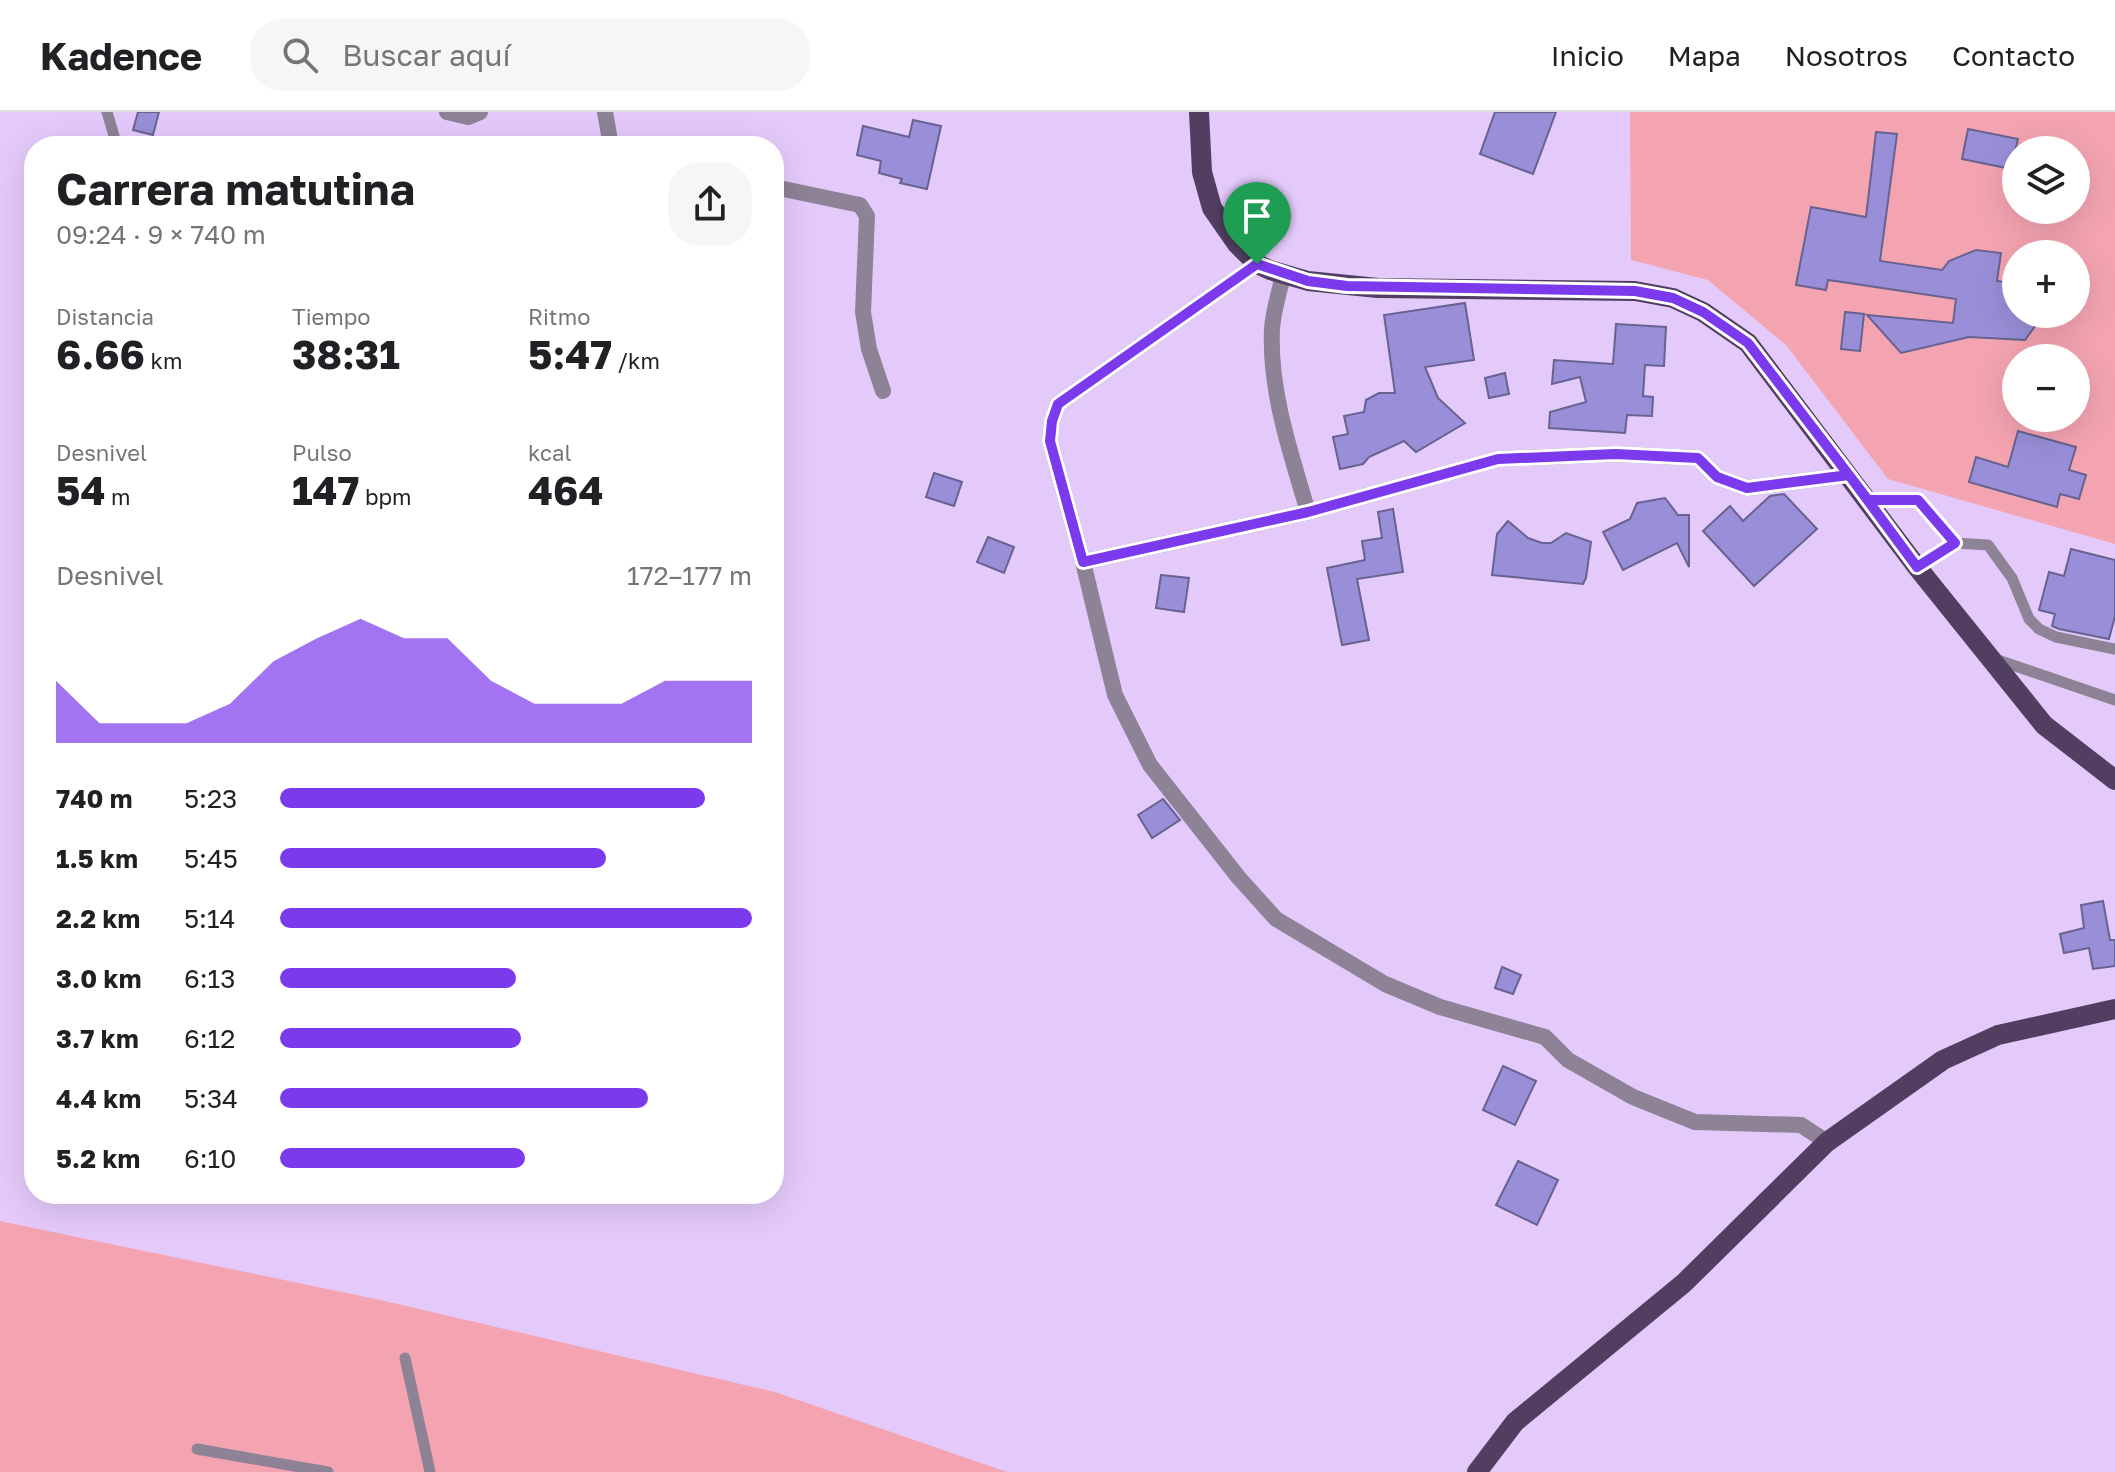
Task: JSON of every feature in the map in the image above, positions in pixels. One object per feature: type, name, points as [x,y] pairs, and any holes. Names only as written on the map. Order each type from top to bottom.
[{"type":"main road","points":[[1199,112],[1202,172],[1212,208],[1237,244],[1257,264],[1308,281],[1363,287],[1635,291],[1673,298],[1703,312],[1748,343],[1917,567],[2044,725],[2115,780]]},
{"type":"main road","points":[[1477,1472],[1515,1422],[1684,1283],[1827,1142],[1943,1060],[1998,1035],[2115,1009]]},
{"type":"street","points":[[447,112],[468,117],[480,112]]},
{"type":"street","points":[[605,112],[609,136]]},
{"type":"street","points":[[784,189],[860,205],[867,216],[863,312],[869,349],[883,391]]},
{"type":"street","points":[[1257,264],[1058,404],[1052,421],[1050,441],[1115,695],[1150,765],[1239,878],[1276,919],[1385,984],[1440,1007],[1545,1037],[1568,1060],[1633,1097],[1695,1122],[1801,1125],[1827,1142]]},
{"type":"street","points":[[1283,274],[1272,328],[1276,388],[1308,512]]},
{"type":"street","points":[[1083,562],[1308,512],[1498,459],[1615,454],[1698,458],[1717,477],[1747,488],[1849,475]]},
{"type":"lane","points":[[107,112],[114,136]]},
{"type":"lane","points":[[1868,500],[1918,500],[1955,543]]},
{"type":"lane","points":[[1917,567],[1955,543],[1988,545],[2012,578],[2029,619],[2039,629],[2056,637],[2115,649]]},
{"type":"lane","points":[[1990,658],[2115,700]]},
{"type":"lane","points":[[405,1358],[430,1472]]},
{"type":"lane","points":[[197,1449],[328,1472]]},
{"type":"shaded area","points":[[1630,112],[2115,112],[2115,544],[1888,479],[1786,345],[1708,280],[1631,260]]},
{"type":"shaded area","points":[[0,1221],[385,1301],[775,1392],[1007,1472],[0,1472]]},
{"type":"building","points":[[138,112],[159,112],[153,135],[133,130]]},
{"type":"building","points":[[1495,112],[1556,112],[1533,174],[1480,154]]},
{"type":"building","points":[[913,120],[941,126],[927,189],[900,183],[902,179],[879,173],[881,161],[857,155],[863,126],[909,137]]},
{"type":"building","points":[[1968,129],[2003,136],[2002,167],[1962,159]]},
{"type":"building","points":[[1876,132],[1897,134],[1880,261],[1942,270],[1949,261],[1976,250],[2001,253],[1997,281],[2002,282],[2002,328],[2034,328],[2025,340],[1969,337],[1901,353],[1867,315],[1953,323],[1956,299],[1828,280],[1826,290],[1796,285],[1811,207],[1866,217]]},
{"type":"building","points":[[1465,303],[1474,360],[1425,367],[1438,398],[1465,423],[1416,452],[1404,441],[1369,457],[1363,464],[1340,469],[1333,437],[1348,434],[1344,416],[1364,412],[1366,400],[1379,393],[1395,393],[1384,315]]},
{"type":"building","points":[[1845,312],[1864,314],[1860,351],[1841,349]]},
{"type":"building","points":[[1616,324],[1666,327],[1664,366],[1645,365],[1643,396],[1653,397],[1652,416],[1627,415],[1625,433],[1549,428],[1550,412],[1586,402],[1580,377],[1552,384],[1554,360],[1613,364]]},
{"type":"building","points":[[1505,373],[1509,394],[1489,398],[1485,378]]},
{"type":"building","points":[[2018,432],[2022,432],[2076,447],[2069,470],[2086,475],[2079,499],[2060,494],[2057,507],[1969,482],[1976,457],[2008,467]]},
{"type":"building","points":[[934,473],[962,482],[954,506],[926,497]]},
{"type":"building","points":[[1784,494],[1817,529],[1754,586],[1703,531],[1730,506],[1743,521],[1770,496]]},
{"type":"building","points":[[1665,498],[1678,515],[1689,515],[1689,567],[1677,543],[1623,570],[1603,532],[1630,519],[1637,503]]},
{"type":"building","points":[[1393,509],[1403,572],[1357,579],[1369,640],[1342,645],[1327,568],[1365,560],[1362,541],[1382,538],[1378,512]]},
{"type":"building","points":[[1508,521],[1528,538],[1542,543],[1551,543],[1566,533],[1591,542],[1583,584],[1492,575],[1497,534]]},
{"type":"building","points":[[988,537],[1014,547],[1004,573],[977,562]]},
{"type":"building","points":[[2071,549],[2115,560],[2115,616],[2109,639],[2059,629],[2052,626],[2055,614],[2039,610],[2049,572],[2064,576]]},
{"type":"building","points":[[1161,575],[1189,578],[1184,612],[1156,608]]},
{"type":"building","points":[[1163,799],[1180,820],[1152,838],[1138,815]]},
{"type":"building","points":[[2103,901],[2110,940],[2115,940],[2115,966],[2093,969],[2089,948],[2064,953],[2060,934],[2084,928],[2081,905]]},
{"type":"building","points":[[1502,967],[1521,975],[1513,994],[1495,988]]},
{"type":"building","points":[[1503,1066],[1536,1081],[1515,1125],[1483,1110]]},
{"type":"building","points":[[1518,1161],[1558,1180],[1537,1225],[1496,1205]]},
{"type":"route","points":[[1257,264],[1308,281],[1347,286],[1635,291],[1673,298],[1703,312],[1748,343],[1784,388],[1868,500],[1918,500],[1955,543],[1917,567],[1849,475],[1747,488],[1717,477],[1698,458],[1615,454],[1498,459],[1308,512],[1083,562],[1050,441],[1058,404],[1257,264]]}]
